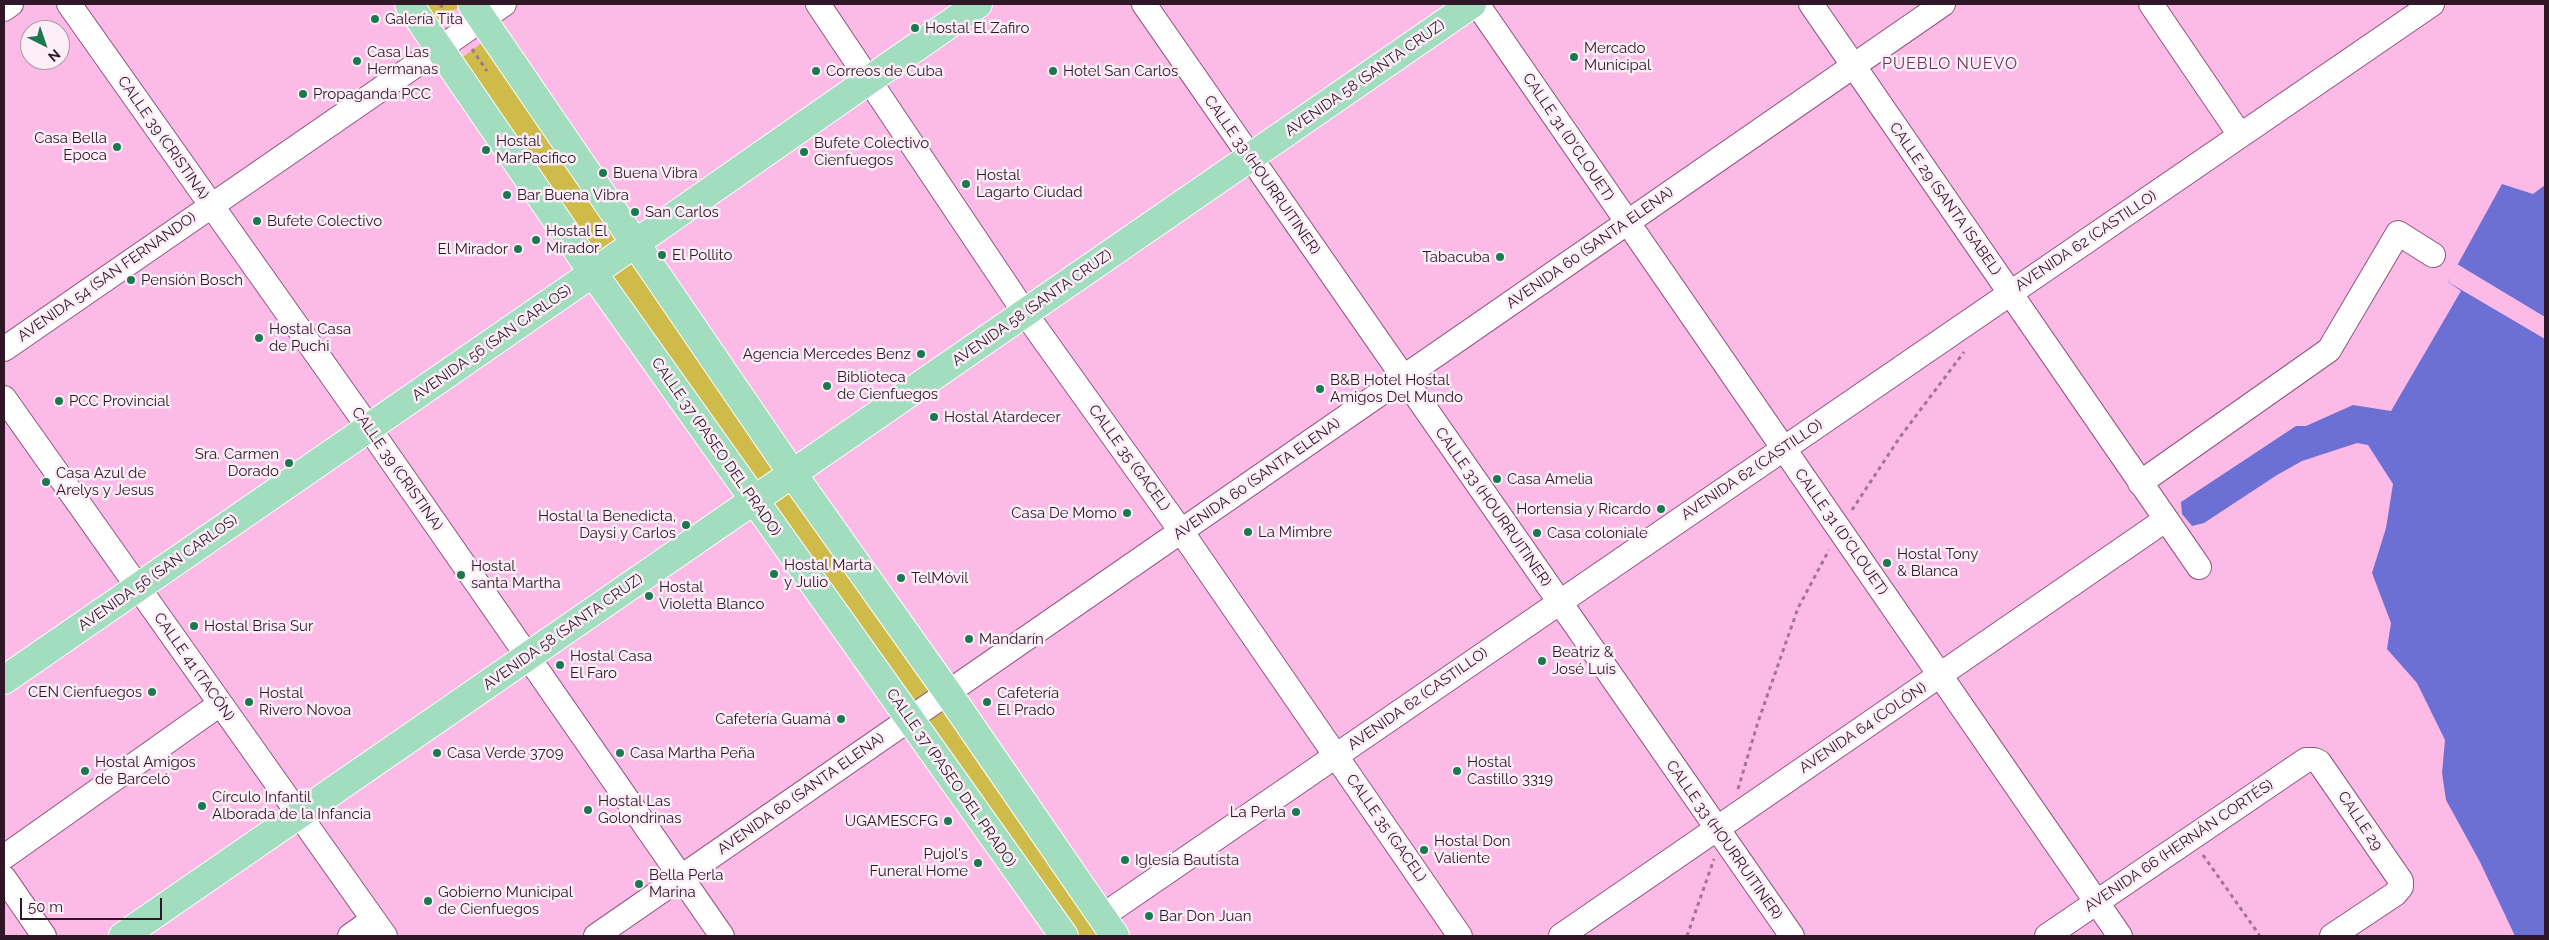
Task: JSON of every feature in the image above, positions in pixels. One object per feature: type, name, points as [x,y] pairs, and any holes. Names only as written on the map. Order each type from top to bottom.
[{"type":"main road","name":"CALLE 37 (PASEO DEL PRADO)","points":[[409,4],[593,273],[1064,936]]},
{"type":"main road","name":"AVENIDA 56 (SAN CARLOS)","points":[[4,680],[978,4]]},
{"type":"main road","name":"AVENIDA 58 (SANTA CRUZ)","points":[[122,936],[1472,4]]},
{"type":"main road","points":[[486,9],[636,243],[792,473],[948,693],[1108,927]]},
{"type":"main road","name":"AVENIDA 62 (CASTILLO)","points":[[1073,936],[1108,927]]},
{"type":"street","points":[[4,9],[11,4]]},
{"type":"street","name":"CALLE 39 (CRISTINA)","points":[[69,4],[210,206],[369,428],[722,936]]},
{"type":"street","name":"CALLE 35 (GACEL)","points":[[818,4],[870,78],[1025,313],[1181,531],[1460,936]]},
{"type":"street","name":"CALLE 33 (HOURRUITINER)","points":[[1144,4],[1559,603],[1722,830],[1792,936]]},
{"type":"street","name":"CALLE 31 (D'CLOUET)","points":[[1477,4],[2120,936]]},
{"type":"street","name":"CALLE 29 (SANTA ISABEL)","points":[[1811,4],[2199,567]]},
{"type":"street","name":"AVENIDA 60 (SANTA ELENA)","points":[[596,936],[1943,4]]},
{"type":"street","points":[[2151,4],[2240,135]]},
{"type":"street","name":"AVENIDA 62 (CASTILLO)","points":[[1108,927],[1336,756],[2432,4]]},
{"type":"street","name":"AVENIDA 54 (SAN FERNANDO)","points":[[4,349],[439,48],[486,9]]},
{"type":"street","points":[[2140,483],[2329,350],[2398,233],[2434,255]]},
{"type":"street","name":"CALLE 41 (TACÓN)","points":[[4,398],[379,928]]},
{"type":"street","name":"AVENIDA 64 (COLÓN)","points":[[1561,936],[1722,830],[2165,520]]},
{"type":"street","points":[[4,857],[220,704]]},
{"type":"street","name":"AVENIDA 66 (HERNÁN CORTÉS)","points":[[2047,936],[2190,837],[2306,760],[2314,760]]},
{"type":"street","name":"CALLE 29","points":[[2314,760],[2319,762],[2368,833],[2400,881],[2401,887],[2395,894],[2332,936]]},
{"type":"street","points":[[4,878],[44,936]]},
{"type":"street","points":[[350,936],[379,928]]},
{"type":"path","points":[[1687,936],[1798,608],[1840,529],[1900,437],[1970,344]]},
{"type":"path","points":[[2190,837],[2260,936]]},
{"type":"shaded area","points":[[422,4],[459,4],[460,6],[435,23]]},
{"type":"shaded area","points":[[486,40],[1105,936],[1072,936],[460,59]]},
{"type":"shaded area","points":[[2502,184],[2533,194],[2545,185],[2545,936],[2515,936],[2480,862],[2446,800],[2442,773],[2445,740],[2417,683],[2387,649],[2391,623],[2372,573],[2386,528],[2393,484],[2368,445],[2357,443],[2302,461],[2277,475],[2204,523],[2192,526],[2182,514],[2181,502],[2296,426],[2306,426],[2353,405],[2391,411],[2461,291],[2448,282]]},
{"type":"pier","points":[[2457,264],[2545,317],[2545,339],[2448,282]]},
{"type":"place","name":"Galería Tita","points":[[375,19]]},
{"type":"place","name":"Hostal El Zafiro","points":[[915,28]]},
{"type":"place","name":"Mercado Municipal","points":[[1574,57]]},
{"type":"place","name":"Casa Las Hermanas","points":[[357,61]]},
{"type":"place","name":"Correos de Cuba","points":[[816,71]]},
{"type":"place","name":"Hotel San Carlos","points":[[1053,71]]},
{"type":"place","name":"Propaganda PCC","points":[[303,94]]},
{"type":"place","name":"Casa Bella Epoca","points":[[117,147]]},
{"type":"place","name":"Hostal MarPacifico","points":[[486,150]]},
{"type":"place","name":"Bufete Colectivo Cienfuegos","points":[[804,152]]},
{"type":"place","name":"Buena Vibra","points":[[603,173]]},
{"type":"place","name":"Hostal Lagarto Ciudad","points":[[966,184]]},
{"type":"place","name":"Bar Buena Vibra","points":[[507,195]]},
{"type":"place","name":"San Carlos","points":[[635,212]]},
{"type":"place","name":"Bufete Colectivo","points":[[257,221]]},
{"type":"place","name":"Hostal El Mirador","points":[[536,240]]},
{"type":"place","name":"El Mirador","points":[[518,249]]},
{"type":"place","name":"El Pollito","points":[[662,255]]},
{"type":"place","name":"Tabacuba","points":[[1500,257]]},
{"type":"place","name":"Pensión Bosch","points":[[131,280]]},
{"type":"place","name":"Hostal Casa de Puchi","points":[[259,338]]},
{"type":"place","name":"Agencia Mercedes Benz","points":[[921,354]]},
{"type":"place","name":"Biblioteca de Cienfuegos","points":[[827,386]]},
{"type":"place","name":"B&B Hotel Hostal Amigos Del Mundo","points":[[1320,389]]},
{"type":"place","name":"PCC Provincial","points":[[59,401]]},
{"type":"place","name":"Hostal Atardecer","points":[[934,417]]},
{"type":"place","name":"Sra. Carmen Dorado","points":[[289,463]]},
{"type":"place","name":"Casa Amelia","points":[[1497,479]]},
{"type":"place","name":"Casa Azul de Arelys y Jesus","points":[[46,482]]},
{"type":"place","name":"Hortensia y Ricardo","points":[[1661,509]]},
{"type":"place","name":"Casa De Momo","points":[[1127,513]]},
{"type":"place","name":"Hostal la Benedicta, Daysi y Carlos","points":[[686,525]]},
{"type":"place","name":"La Mimbre","points":[[1248,532]]},
{"type":"place","name":"Casa coloniale","points":[[1537,533]]},
{"type":"place","name":"Hostal Tony & Blanca","points":[[1887,563]]},
{"type":"place","name":"Hostal Marta y Julio","points":[[774,574]]},
{"type":"place","name":"Hostal santa Martha","points":[[461,575]]},
{"type":"place","name":"TelMóvil","points":[[901,578]]},
{"type":"place","name":"Hostal Violetta Blanco","points":[[649,596]]},
{"type":"place","name":"Hostal Brisa Sur","points":[[194,626]]},
{"type":"place","name":"Mandarín","points":[[969,639]]},
{"type":"place","name":"Beatriz & José Luis","points":[[1542,661]]},
{"type":"place","name":"Hostal Casa El Faro","points":[[560,665]]},
{"type":"place","name":"CEN Cienfuegos","points":[[152,692]]},
{"type":"place","name":"Hostal Rivero Novoa","points":[[249,702]]},
{"type":"place","name":"Cafetería El Prado","points":[[987,702]]},
{"type":"place","name":"Cafetería Guamá","points":[[841,719]]},
{"type":"place","name":"Casa Verde 3709","points":[[437,753]]},
{"type":"place","name":"Casa Martha Peña","points":[[620,753]]},
{"type":"place","name":"Hostal Amigos de Barceló","points":[[85,771]]},
{"type":"place","name":"Hostal Castillo 3319","points":[[1457,771]]},
{"type":"place","name":"Círculo Infantil Alborada de la Infancia","points":[[202,806]]},
{"type":"place","name":"Hostal Las Golondrinas","points":[[588,810]]},
{"type":"place","name":"La Perla","points":[[1296,812]]},
{"type":"place","name":"UGAMESCFG","points":[[948,821]]},
{"type":"place","name":"Hostal Don Valiente","points":[[1424,850]]},
{"type":"place","name":"Iglesia Bautista","points":[[1125,860]]},
{"type":"place","name":"Pujol's Funeral Home","points":[[978,863]]},
{"type":"place","name":"Bella Perla Marina","points":[[639,884]]},
{"type":"place","name":"Gobierno Municipal de Cienfuegos","points":[[428,901]]},
{"type":"place","name":"Bar Don Juan","points":[[1149,916]]},
{"type":"district","name":"PUEBLO NUEVO","points":[[1950,64]]}]
